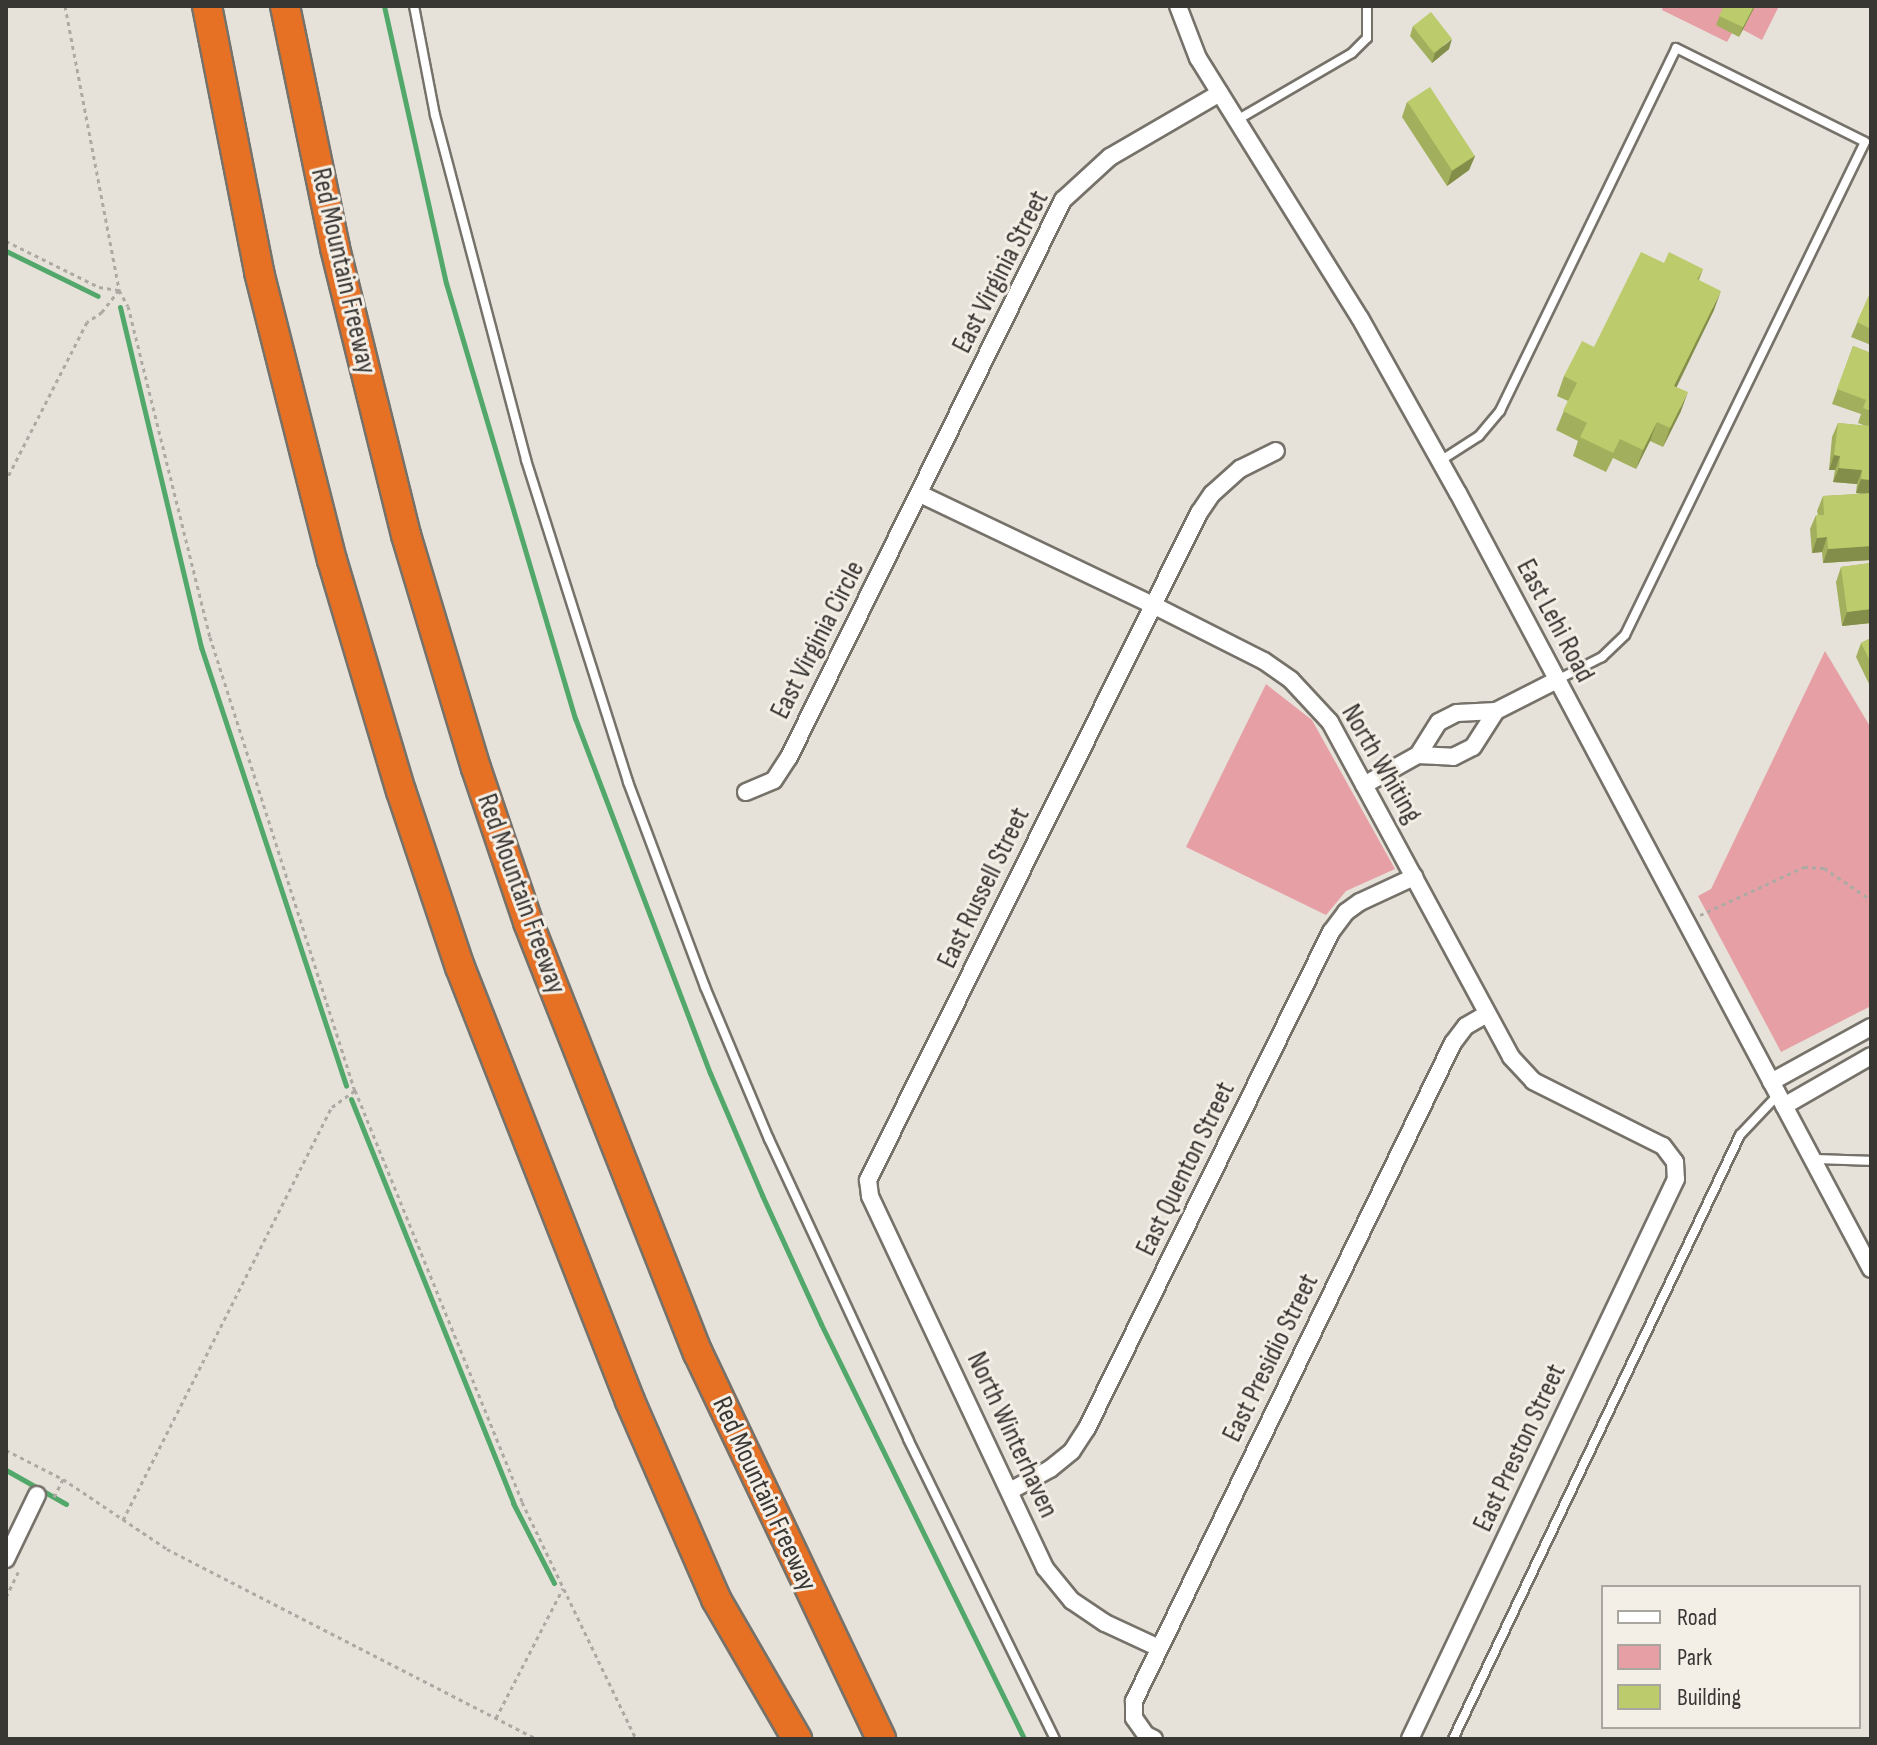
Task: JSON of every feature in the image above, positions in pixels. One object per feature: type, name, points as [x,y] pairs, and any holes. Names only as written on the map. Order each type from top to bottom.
[{"type":"highway","points":[[207,6],[259,272],[332,560],[401,791],[471,996],[630,1401],[773,1739]]},
{"type":"highway","name":"Red Mountain Freeway","points":[[285,6],[335,248],[406,535],[476,768],[528,922],[698,1353],[881,1739]]},
{"type":"highway","points":[[716,1599],[797,1739]]},
{"type":"street","name":"East Lehi Road","points":[[1178,6],[1198,58],[1353,306],[1440,461],[1871,1269]]},
{"type":"street","name":"East Virginia Street","points":[[920,494],[1063,200],[1110,157],[1220,93]]},
{"type":"street","name":"East Russell Street","points":[[870,1196],[868,1180],[877,1160],[1153,605],[1212,494],[1240,469],[1276,451]]},
{"type":"street","name":"North Whiting","points":[[920,494],[1153,605],[1264,661],[1291,680],[1330,722],[1485,1015],[1511,1057],[1533,1081],[1663,1146],[1675,1162],[1676,1179]]},
{"type":"street","name":"East Virginia Circle","points":[[746,792],[774,780],[789,757],[920,494]]},
{"type":"street","points":[[1364,785],[1418,755],[1439,722],[1457,713],[1496,711],[1557,680]]},
{"type":"street","points":[[1418,755],[1453,757],[1473,747],[1496,711]]},
{"type":"street","name":"East Quenton Street","points":[[1010,1491],[1050,1469],[1072,1451],[1087,1428],[1331,932],[1346,912],[1360,902],[1414,877]]},
{"type":"street","name":"East Presidio Street","points":[[1150,1737],[1134,1718],[1134,1701],[1453,1043],[1466,1026],[1485,1015]]},
{"type":"street","points":[[1777,1094],[1871,1027]]},
{"type":"street","points":[[1777,1094],[1871,1056]]},
{"type":"street","name":"East Preston Street","points":[[1410,1739],[1676,1179]]},
{"type":"street","name":"North Winterhaven","points":[[870,1196],[1045,1568],[1072,1601],[1105,1623],[1159,1648]]},
{"type":"street","points":[[6,1559],[37,1495]]},
{"type":"lane","points":[[414,6],[435,115],[526,460],[576,628],[628,782],[715,1013],[769,1139],[908,1439],[1055,1739]]},
{"type":"lane","points":[[1237,120],[1352,53],[1367,38],[1365,7]]},
{"type":"lane","points":[[1440,461],[1479,436],[1500,411],[1676,48],[1865,142],[1625,635],[1602,657],[1557,680]]},
{"type":"lane","points":[[1453,1739],[1740,1135],[1777,1094]]},
{"type":"lane","points":[[1812,1159],[1871,1161]]},
{"type":"path","points":[[65,6],[119,290],[128,306],[210,637],[355,1090],[522,1502],[636,1739]]},
{"type":"path","points":[[6,241],[99,287],[119,290]]},
{"type":"path","points":[[6,480],[87,322],[102,312],[119,290]]},
{"type":"path","points":[[1686,922],[1804,867],[1824,868],[1871,900]]},
{"type":"path","points":[[123,1521],[332,1107],[355,1090]]},
{"type":"path","points":[[6,1450],[63,1479],[167,1549],[536,1739]]},
{"type":"path","points":[[57,1492],[63,1479]]},
{"type":"path","points":[[496,1718],[563,1588]]},
{"type":"green space","points":[[1663,6],[1779,6],[1762,40],[1736,26],[1727,42],[1662,10]]},
{"type":"green space","points":[[1825,651],[1871,728],[1871,1006],[1781,1052],[1698,896],[1711,889]]},
{"type":"green space","points":[[1266,684],[1312,720],[1395,869],[1346,891],[1326,915],[1186,847]]},
{"type":"building","points":[[1724,6],[1754,6],[1743,27],[1719,16]]},
{"type":"building","points":[[1431,12],[1452,39],[1434,53],[1413,26]]},
{"type":"building","points":[[1430,87],[1475,156],[1452,170],[1407,102]]},
{"type":"building","points":[[1641,252],[1664,263],[1669,252],[1703,269],[1697,279],[1721,291],[1674,386],[1688,392],[1670,428],[1657,422],[1643,450],[1620,439],[1613,453],[1580,437],[1587,423],[1563,411],[1577,383],[1564,376],[1582,341],[1594,347]]},
{"type":"building","points":[[1871,291],[1871,329],[1857,322]]},
{"type":"building","points":[[1853,346],[1871,353],[1871,411],[1863,408],[1866,400],[1837,389]]},
{"type":"building","points":[[1838,423],[1871,426],[1871,480],[1861,479],[1862,470],[1839,468],[1840,456],[1834,455]]},
{"type":"building","points":[[1871,493],[1871,546],[1828,549],[1827,537],[1817,538],[1816,515],[1824,515],[1823,496]]},
{"type":"building","points":[[1871,563],[1871,609],[1847,612],[1841,567]]},
{"type":"building","points":[[1871,638],[1871,663],[1861,643]]},
{"type":"waterway","points":[[384,6],[446,283],[575,718],[710,1073],[762,1195],[821,1324],[1024,1739]]},
{"type":"waterway","points":[[6,251],[98,296]]},
{"type":"waterway","points":[[120,307],[201,647],[346,1086]]},
{"type":"waterway","points":[[351,1099],[513,1503],[554,1583]]},
{"type":"waterway","points":[[6,1470],[66,1504]]}]
